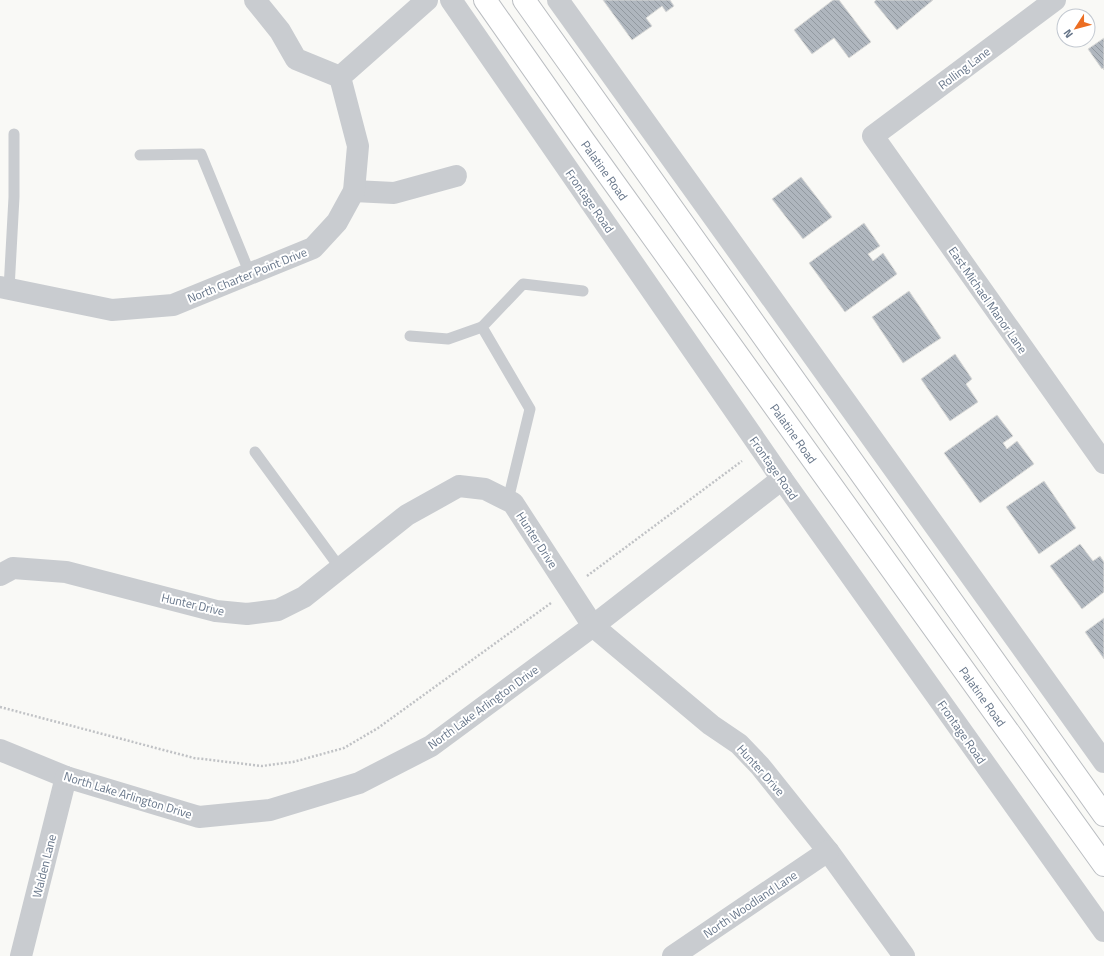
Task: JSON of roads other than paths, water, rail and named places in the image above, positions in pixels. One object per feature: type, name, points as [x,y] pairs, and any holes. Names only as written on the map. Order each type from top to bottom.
[{"type":"highway","name":"Palatine Road","points":[[485,0],[593,154],[1104,865]]},
{"type":"highway","points":[[524,0],[1104,815]]},
{"type":"highway","points":[[534,0],[612,123]]},
{"type":"street","points":[[256,0],[280,31],[296,59],[340,77],[427,0]]},
{"type":"street","name":"Frontage Road","points":[[451,0],[782,479],[1104,931]]},
{"type":"street","points":[[558,0],[1104,762]]},
{"type":"street","name":"Rolling Lane","points":[[873,136],[1055,0]]},
{"type":"street","name":"North Charter Point Drive","points":[[5,288],[112,310],[173,305],[313,248],[337,222],[354,191],[358,146],[340,77]]},
{"type":"street","name":"East Michael Manor Lane","points":[[873,136],[1104,463]]},
{"type":"street","points":[[354,191],[394,193],[456,176]]},
{"type":"street","name":"North Lake Arlington Drive","points":[[0,750],[66,777],[199,817],[270,810],[359,783],[431,746],[593,626],[782,479]]},
{"type":"street","name":"Hunter Drive","points":[[0,575],[13,568],[66,572],[216,611],[247,614],[278,610],[304,597],[407,515],[458,486],[485,490],[513,503],[593,626],[711,724],[739,744],[760,766],[828,851],[904,956]]},
{"type":"street","name":"Walden Lane","points":[[21,956],[66,777]]},
{"type":"street","name":"North Woodland Lane","points":[[673,956],[828,851]]},
{"type":"lane","points":[[5,288],[14,197],[14,134]]},
{"type":"lane","points":[[140,155],[201,154],[250,274]]},
{"type":"lane","points":[[410,336],[448,339],[482,327],[523,284],[583,291]]},
{"type":"lane","points":[[482,327],[530,409],[508,500]]},
{"type":"lane","points":[[255,452],[340,568]]}]
